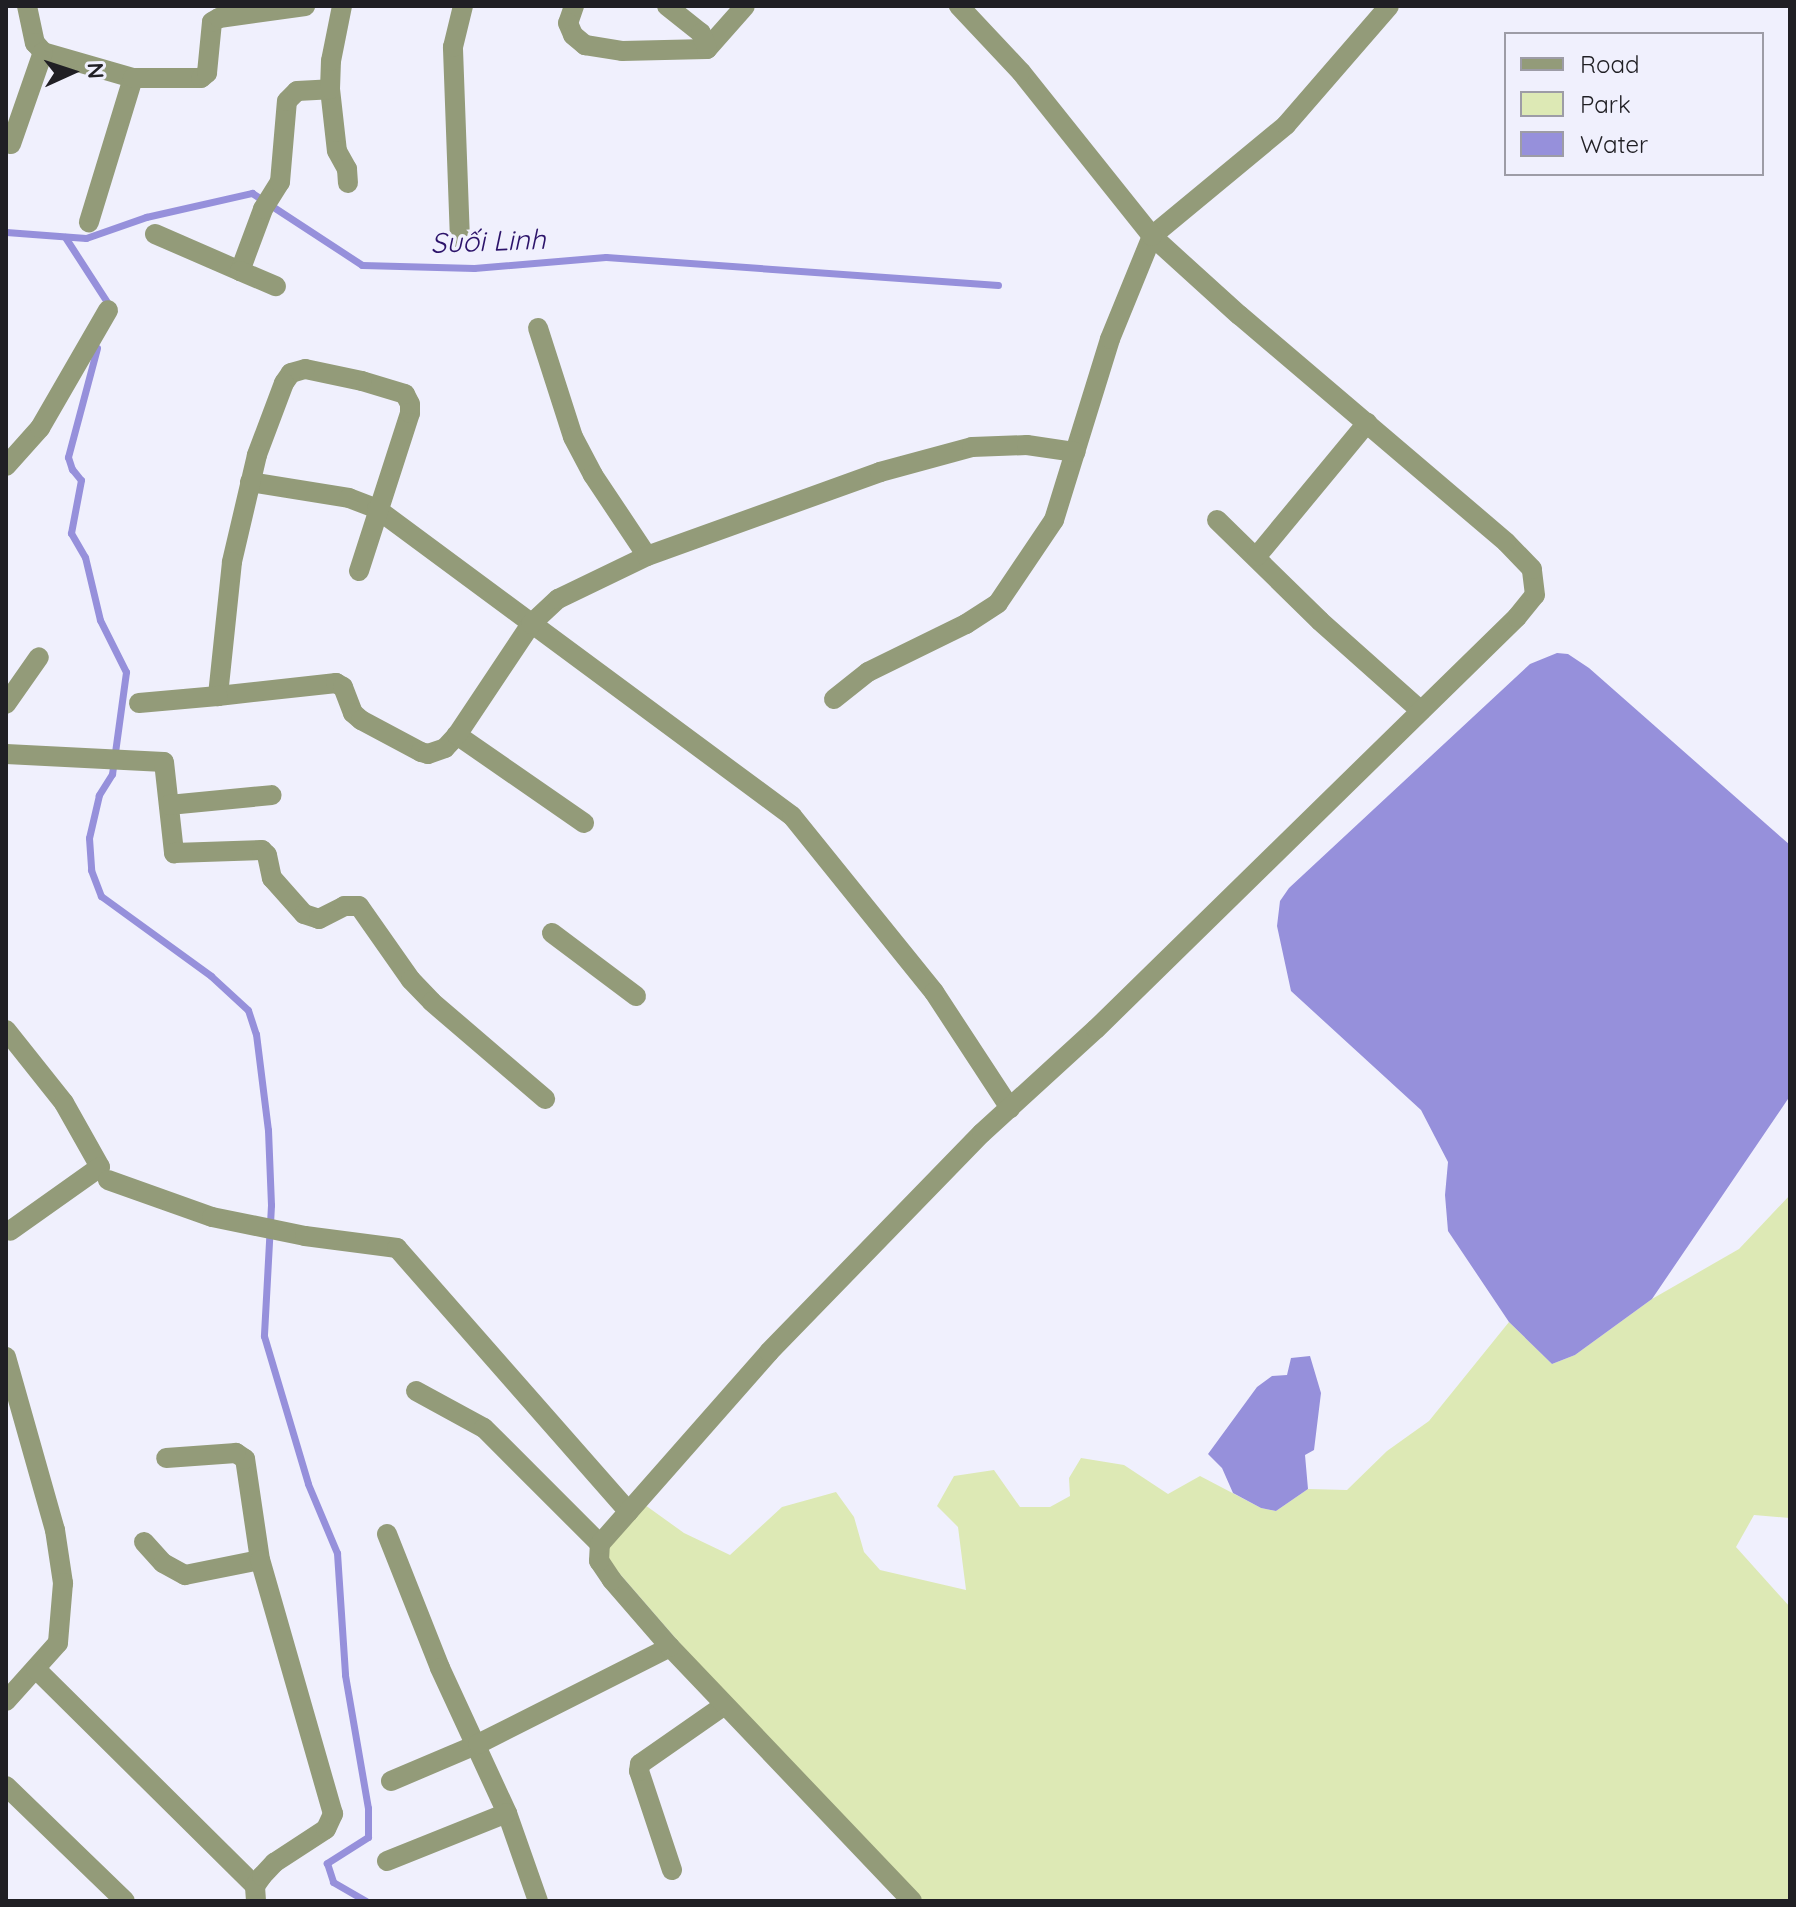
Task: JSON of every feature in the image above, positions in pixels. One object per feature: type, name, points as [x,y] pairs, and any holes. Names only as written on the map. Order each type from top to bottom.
[{"type":"street","points":[[27,6],[35,43],[43,52],[133,78],[201,78],[207,73],[212,22],[219,18],[305,6]]},
{"type":"street","points":[[342,6],[331,61],[330,89],[337,151],[347,169],[348,183]]},
{"type":"street","points":[[460,240],[453,47],[463,6]]},
{"type":"street","points":[[574,6],[568,23],[573,35],[585,45],[622,51],[707,49],[745,6]]},
{"type":"street","points":[[667,6],[701,33],[707,49]]},
{"type":"street","points":[[912,1901],[670,1647],[605,1571],[597,1553],[600,1544],[769,1352],[1010,1108],[1096,1029],[1535,595],[1532,569],[1506,542],[1152,236],[1021,72],[959,6]]},
{"type":"street","points":[[834,699],[868,672],[966,624],[998,603],[1054,520],[1110,339],[1152,236],[1286,125],[1389,6]]},
{"type":"street","points":[[11,144],[43,52]]},
{"type":"street","points":[[89,222],[133,78]]},
{"type":"street","points":[[240,271],[263,209],[280,182],[291,94],[330,89]]},
{"type":"street","points":[[155,234],[276,286]]},
{"type":"street","points":[[6,466],[40,428],[108,310]]},
{"type":"street","points":[[538,328],[573,437],[593,475],[647,556]]},
{"type":"street","points":[[218,696],[232,562],[250,482],[273,412],[291,373],[305,369],[348,378],[405,394],[410,404],[410,413],[359,571]]},
{"type":"street","points":[[1257,556],[1367,423]]},
{"type":"street","points":[[139,703],[336,683],[343,687],[353,713],[361,720],[428,754],[445,748],[457,735],[531,624],[558,599],[583,584],[647,556],[880,472],[972,447],[1027,445],[1075,452]]},
{"type":"street","points":[[250,482],[349,498],[377,509],[792,816],[934,992],[1010,1108]]},
{"type":"street","points":[[1217,520],[1320,621],[1421,711]]},
{"type":"street","points":[[6,704],[39,657]]},
{"type":"street","points":[[457,735],[584,823]]},
{"type":"street","points":[[6,754],[164,762],[174,853],[262,850],[267,855],[272,878],[304,914],[319,919],[344,906],[359,906],[411,980],[432,1002],[545,1099]]},
{"type":"street","points":[[169,805],[272,795]]},
{"type":"street","points":[[552,933],[636,996]]},
{"type":"street","points":[[6,1030],[64,1103],[100,1167],[7,1229]]},
{"type":"street","points":[[108,1180],[212,1217],[271,1230],[397,1248],[629,1512]]},
{"type":"street","points":[[6,1357],[55,1530],[63,1583],[58,1643],[6,1701]]},
{"type":"street","points":[[416,1391],[484,1428],[600,1544]]},
{"type":"street","points":[[36,1669],[256,1894],[274,1863],[326,1829],[333,1814],[260,1560],[245,1459],[236,1453],[166,1458]]},
{"type":"street","points":[[387,1534],[440,1668],[478,1744],[507,1813],[538,1901]]},
{"type":"street","points":[[144,1542],[163,1563],[185,1575],[260,1560]]},
{"type":"street","points":[[391,1781],[478,1744],[670,1647]]},
{"type":"street","points":[[672,1870],[639,1771],[640,1764],[723,1706]]},
{"type":"street","points":[[6,1786],[125,1901]]},
{"type":"street","points":[[387,1861],[507,1813]]},
{"type":"green space","points":[[1790,1195],[1790,1518],[1754,1515],[1736,1547],[1790,1607],[1790,1901],[923,1901],[729,1700],[607,1559],[607,1548],[645,1505],[684,1533],[730,1555],[782,1507],[836,1492],[854,1517],[864,1552],[880,1570],[966,1590],[958,1527],[937,1506],[954,1476],[994,1470],[1020,1507],[1050,1507],[1070,1496],[1069,1478],[1081,1458],[1124,1465],[1168,1494],[1200,1476],[1261,1508],[1276,1511],[1308,1489],[1347,1490],[1387,1451],[1429,1421],[1509,1322],[1552,1364],[1575,1355],[1652,1299],[1739,1249]]},
{"type":"water","points":[[1557,653],[1568,654],[1589,668],[1790,845],[1790,1096],[1652,1299],[1575,1355],[1552,1364],[1509,1322],[1448,1231],[1445,1195],[1448,1162],[1421,1110],[1291,991],[1277,926],[1280,901],[1289,888],[1530,664]]},
{"type":"water","points":[[1310,1356],[1321,1393],[1314,1450],[1305,1455],[1308,1489],[1276,1511],[1261,1508],[1233,1493],[1222,1468],[1208,1454],[1257,1387],[1272,1376],[1287,1375],[1291,1358]]},
{"type":"waterway","name":"Suối Linh","points":[[6,232],[86,238],[146,217],[252,193],[362,265],[474,268],[606,257],[998,285]]},
{"type":"waterway","points":[[65,237],[111,308]]},
{"type":"waterway","points":[[97,348],[68,457],[72,469],[81,480],[71,533],[85,557],[100,620],[126,672],[112,774],[99,795],[89,838],[91,870],[101,896],[211,976],[248,1010],[256,1034],[268,1130],[271,1205],[264,1336],[308,1484],[337,1553],[345,1675],[368,1808],[368,1837],[327,1863],[333,1882],[366,1901]]}]
